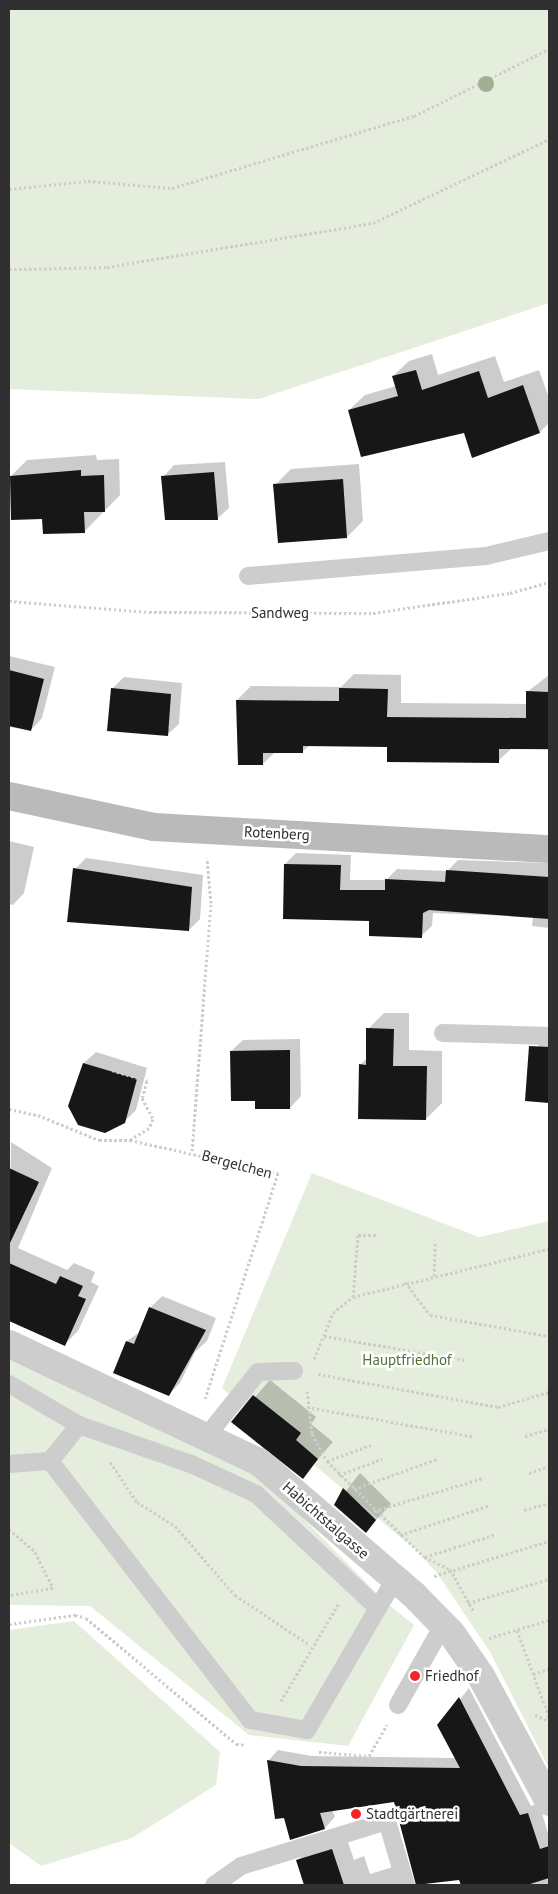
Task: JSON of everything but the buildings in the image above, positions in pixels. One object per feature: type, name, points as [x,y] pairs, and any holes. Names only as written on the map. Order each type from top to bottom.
[{"type":"street","name":"Rotenberg","points":[[9,796],[154,827],[549,849]]},
{"type":"street","name":"Habichtstalgasse","points":[[9,1344],[259,1462],[395,1579],[443,1625],[481,1676],[549,1802]]},
{"type":"lane","points":[[248,576],[486,556],[549,541]]},
{"type":"lane","points":[[444,1033],[549,1036]]},
{"type":"lane","points":[[200,1435],[258,1372],[303,1375]]},
{"type":"lane","points":[[9,1384],[79,1426],[99,1431],[191,1464],[256,1494],[378,1608]]},
{"type":"lane","points":[[9,1464],[50,1461],[79,1426]]},
{"type":"lane","points":[[50,1461],[250,1720],[268,1725],[308,1730],[395,1579]]},
{"type":"lane","points":[[398,1704],[443,1625]]},
{"type":"lane","points":[[214,1885],[241,1866],[387,1821],[406,1885]]},
{"type":"path","points":[[9,189],[88,181],[172,188],[414,116],[549,49]]},
{"type":"path","points":[[9,269],[107,267],[373,223],[549,139]]},
{"type":"path","name":"Sandweg","points":[[9,601],[149,612],[373,613],[510,593],[549,582]]},
{"type":"path","name":"Bergelchen","points":[[200,1435],[278,1173],[192,1152],[211,903],[207,857]]},
{"type":"path","points":[[112,1070],[147,1081],[142,1098],[153,1119],[149,1128],[130,1140]]},
{"type":"path","points":[[9,1108],[38,1115],[99,1140],[130,1140],[192,1152]]},
{"type":"path","points":[[353,1298],[358,1236],[377,1235]]},
{"type":"path","points":[[434,1276],[435,1243]]},
{"type":"path","points":[[310,1365],[333,1314],[353,1298],[405,1282],[549,1249]]},
{"type":"path","points":[[405,1282],[430,1315],[549,1336]]},
{"type":"path","points":[[324,1336],[464,1360]]},
{"type":"path","points":[[549,1392],[498,1407],[303,1375],[312,1434],[327,1461],[338,1475],[374,1511],[424,1557],[450,1568],[549,1541]]},
{"type":"path","points":[[308,1407],[472,1436]]},
{"type":"path","points":[[525,1436],[549,1429]]},
{"type":"path","points":[[99,1431],[110,1461],[137,1502],[175,1526],[235,1595],[310,1645]]},
{"type":"path","points":[[327,1461],[371,1445]]},
{"type":"path","points":[[338,1475],[382,1459]]},
{"type":"path","points":[[354,1489],[437,1459]]},
{"type":"path","points":[[529,1473],[549,1466]]},
{"type":"path","points":[[374,1511],[483,1478]]},
{"type":"path","points":[[524,1510],[549,1503]]},
{"type":"path","points":[[400,1535],[490,1505]]},
{"type":"path","points":[[9,1529],[35,1552],[53,1588],[9,1594]]},
{"type":"path","points":[[424,1557],[496,1534]]},
{"type":"path","points":[[450,1568],[476,1617]]},
{"type":"path","points":[[468,1602],[549,1580]]},
{"type":"path","points":[[268,1725],[310,1645],[352,1584]]},
{"type":"path","points":[[488,1638],[549,1620]]},
{"type":"path","points":[[517,1630],[549,1718],[531,1715]]},
{"type":"path","points":[[484,1631],[493,1647]]},
{"type":"path","points":[[533,1674],[549,1669]]},
{"type":"green space","points":[[9,9],[549,9],[549,303],[259,399],[9,389]]},
{"type":"green space","name":"Hauptfriedhof","points":[[312,1173],[479,1237],[549,1221],[549,1768],[490,1652],[437,1573],[416,1550],[222,1388]]},
{"type":"green space","points":[[9,1360],[257,1471],[383,1600],[414,1625],[348,1746],[249,1735],[90,1606],[9,1605]]},
{"type":"green space","points":[[74,1621],[220,1752],[216,1785],[132,1838],[41,1866],[9,1843],[9,1630]]},
{"type":"place","name":"Friedhof","points":[[415,1676]]},
{"type":"place","name":"Stadtgärtnerei","points":[[356,1814]]}]
